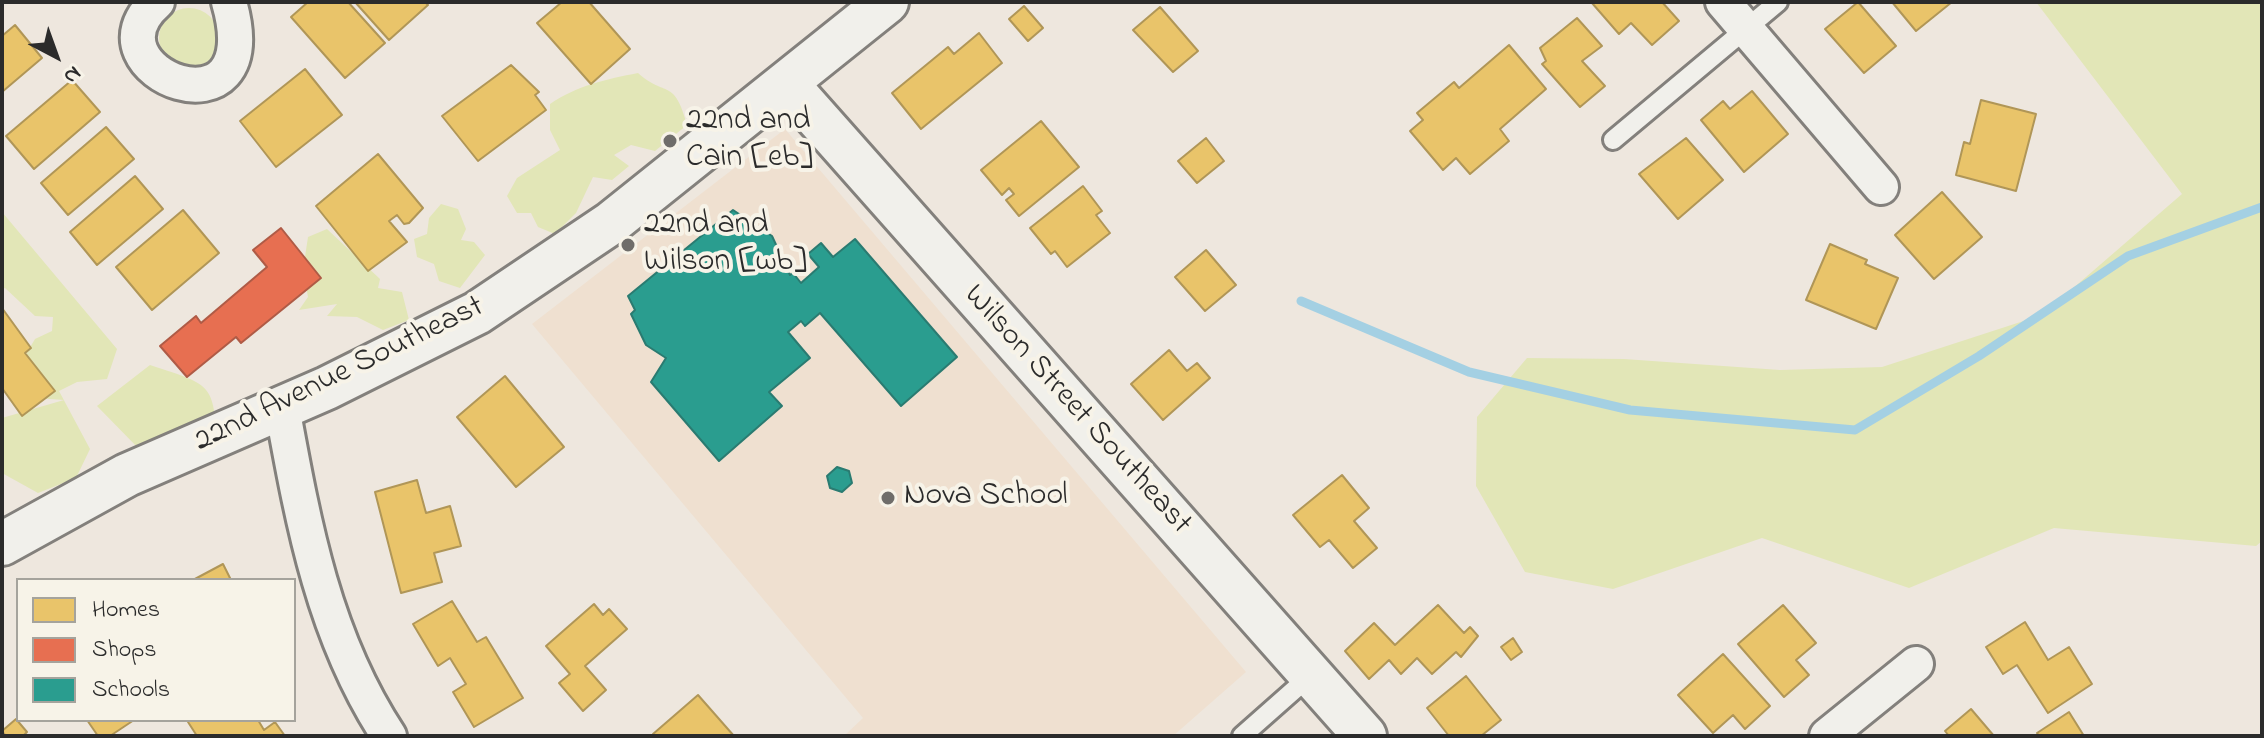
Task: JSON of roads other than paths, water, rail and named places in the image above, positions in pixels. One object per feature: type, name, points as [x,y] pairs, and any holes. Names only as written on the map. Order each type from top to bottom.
[{"type":"street","points":[[157,2],[147,11],[138,32],[141,50],[155,72],[181,84],[201,85],[222,75],[234,56],[237,34],[229,2]]},
{"type":"street","name":"22nd Avenue Southeast","points":[[7,531],[406,351],[477,313],[543,272],[788,85],[887,2]]},
{"type":"street","points":[[1723,2],[1881,187]]},
{"type":"street","name":"Wilson Street Southeast","points":[[788,85],[1365,736]]},
{"type":"street","points":[[282,407],[310,554],[331,623],[389,736]]},
{"type":"street","points":[[1827,736],[1916,664]]},
{"type":"lane","points":[[1613,140],[1778,2]]},
{"type":"lane","points":[[1242,736],[1311,675]]},
{"type":"waterway","points":[[1301,301],[1469,372],[1630,410],[1855,430],[1979,356],[2128,256],[2262,207]]},
{"type":"place","name":"22nd and Cain [eb]","points":[[670,141]]},
{"type":"place","name":"22nd and Wilson [wb]","points":[[628,245]]},
{"type":"place","name":"Nova School","points":[[888,498]]}]
